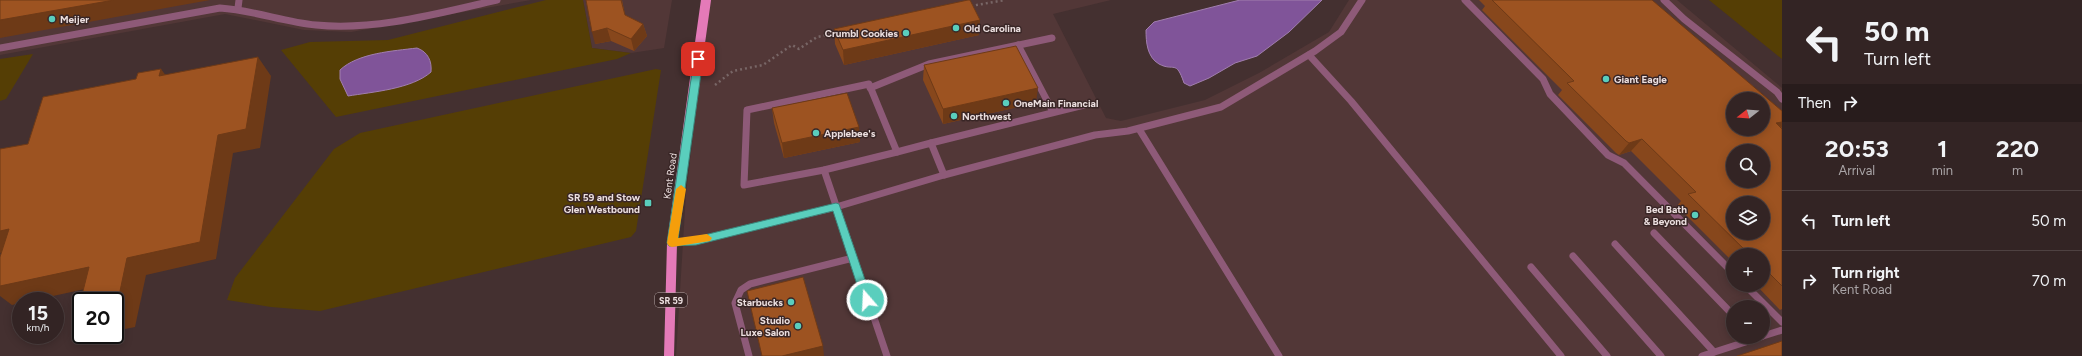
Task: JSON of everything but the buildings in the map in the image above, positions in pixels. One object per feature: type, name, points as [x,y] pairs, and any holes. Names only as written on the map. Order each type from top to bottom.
[{"type":"main road","name":"Kent Road","points":[[669,356],[672,243],[706,0]]},
{"type":"lane","points":[[238,8],[239,0]]},
{"type":"lane","points":[[0,48],[220,8],[238,8],[316,25],[343,25],[411,17],[497,0]]},
{"type":"lane","points":[[1465,0],[1543,79],[1550,94],[1608,155],[1624,163],[1726,266]]},
{"type":"lane","points":[[1664,0],[1684,19],[1777,92],[1782,99]]},
{"type":"lane","points":[[672,243],[696,241],[836,207],[944,175],[1103,133],[1139,128],[1221,107],[1309,55],[1341,32],[1364,1]]},
{"type":"lane","points":[[870,88],[929,64],[1052,38]]},
{"type":"lane","points":[[1018,45],[1053,112]]},
{"type":"lane","points":[[1309,55],[1351,101],[1561,356]]},
{"type":"lane","points":[[897,152],[869,84],[747,110],[744,185],[824,170],[897,152],[1053,112],[1088,104]]},
{"type":"lane","points":[[1139,128],[1279,356]]},
{"type":"lane","points":[[931,143],[944,175]]},
{"type":"lane","points":[[824,170],[885,356]]},
{"type":"lane","points":[[1654,233],[1726,308]]},
{"type":"lane","points":[[1615,244],[1714,352]]},
{"type":"lane","points":[[1573,256],[1661,356]]},
{"type":"lane","points":[[749,356],[735,303],[741,290],[750,284],[853,258]]},
{"type":"lane","points":[[1531,267],[1607,356]]},
{"type":"lane","points":[[1752,292],[1782,322]]},
{"type":"lane","points":[[1770,334],[1782,330]]},
{"type":"lane","points":[[1702,356],[1738,344]]},
{"type":"path","points":[[968,6],[1006,0]]},
{"type":"path","points":[[715,85],[733,71],[763,65],[792,44],[799,49],[817,37],[840,32]]},
{"type":"shaded area","points":[[0,0],[531,0],[351,32],[304,30],[225,14],[0,55]]},
{"type":"shaded area","points":[[546,0],[583,0],[592,48],[631,53],[617,59],[336,117],[281,50],[310,42],[388,40]]},
{"type":"shaded area","points":[[583,0],[672,0],[664,48],[631,53],[592,48]]},
{"type":"shaded area","points":[[709,0],[1111,0],[1053,14],[1106,118],[1121,121],[1205,100],[1259,73],[1329,32],[1349,0],[1677,0],[1782,88],[1782,356],[676,356],[686,194]]},
{"type":"shaded area","points":[[1240,0],[1322,0],[1289,32],[1257,56],[1235,63],[1209,78],[1190,86],[1184,83],[1177,69],[1159,64],[1152,57],[1148,49],[1146,30],[1154,22]]},
{"type":"shaded area","points":[[1709,0],[1782,0],[1782,59]]},
{"type":"shaded area","points":[[417,48],[427,54],[431,64],[431,72],[423,78],[391,89],[348,96],[340,79],[340,70],[347,64],[366,56]]},
{"type":"shaded area","points":[[33,54],[6,99],[0,101],[0,59]]},
{"type":"shaded area","points":[[656,69],[661,70],[636,231],[631,237],[320,311],[271,307],[227,300],[235,278],[334,149],[360,133]]},
{"type":"slow traffic","points":[[681,189],[672,243],[696,241],[707,238]]},
{"type":"place","name":"Meijer","points":[[52,19]]},
{"type":"place","name":"Old Carolina","points":[[956,28]]},
{"type":"place","name":"Crumbl Cookies","points":[[906,33]]},
{"type":"place","name":"Giant Eagle","points":[[1606,79]]},
{"type":"place","name":"OneMain Financial","points":[[1006,103]]},
{"type":"place","name":"Northwest","points":[[954,116]]},
{"type":"place","name":"Applebee's","points":[[816,133]]},
{"type":"place","name":"SR 59 and Stow Glen Westbound","points":[[648,203]]},
{"type":"place","name":"Bed Bath & Beyond","points":[[1695,215]]},
{"type":"place","name":"Starbucks","points":[[791,302]]},
{"type":"place","name":"Studio Luxe Salon","points":[[798,326]]},
{"type":"route","points":[[698,59],[681,191],[672,243],[696,241],[836,207],[867,300]]}]
